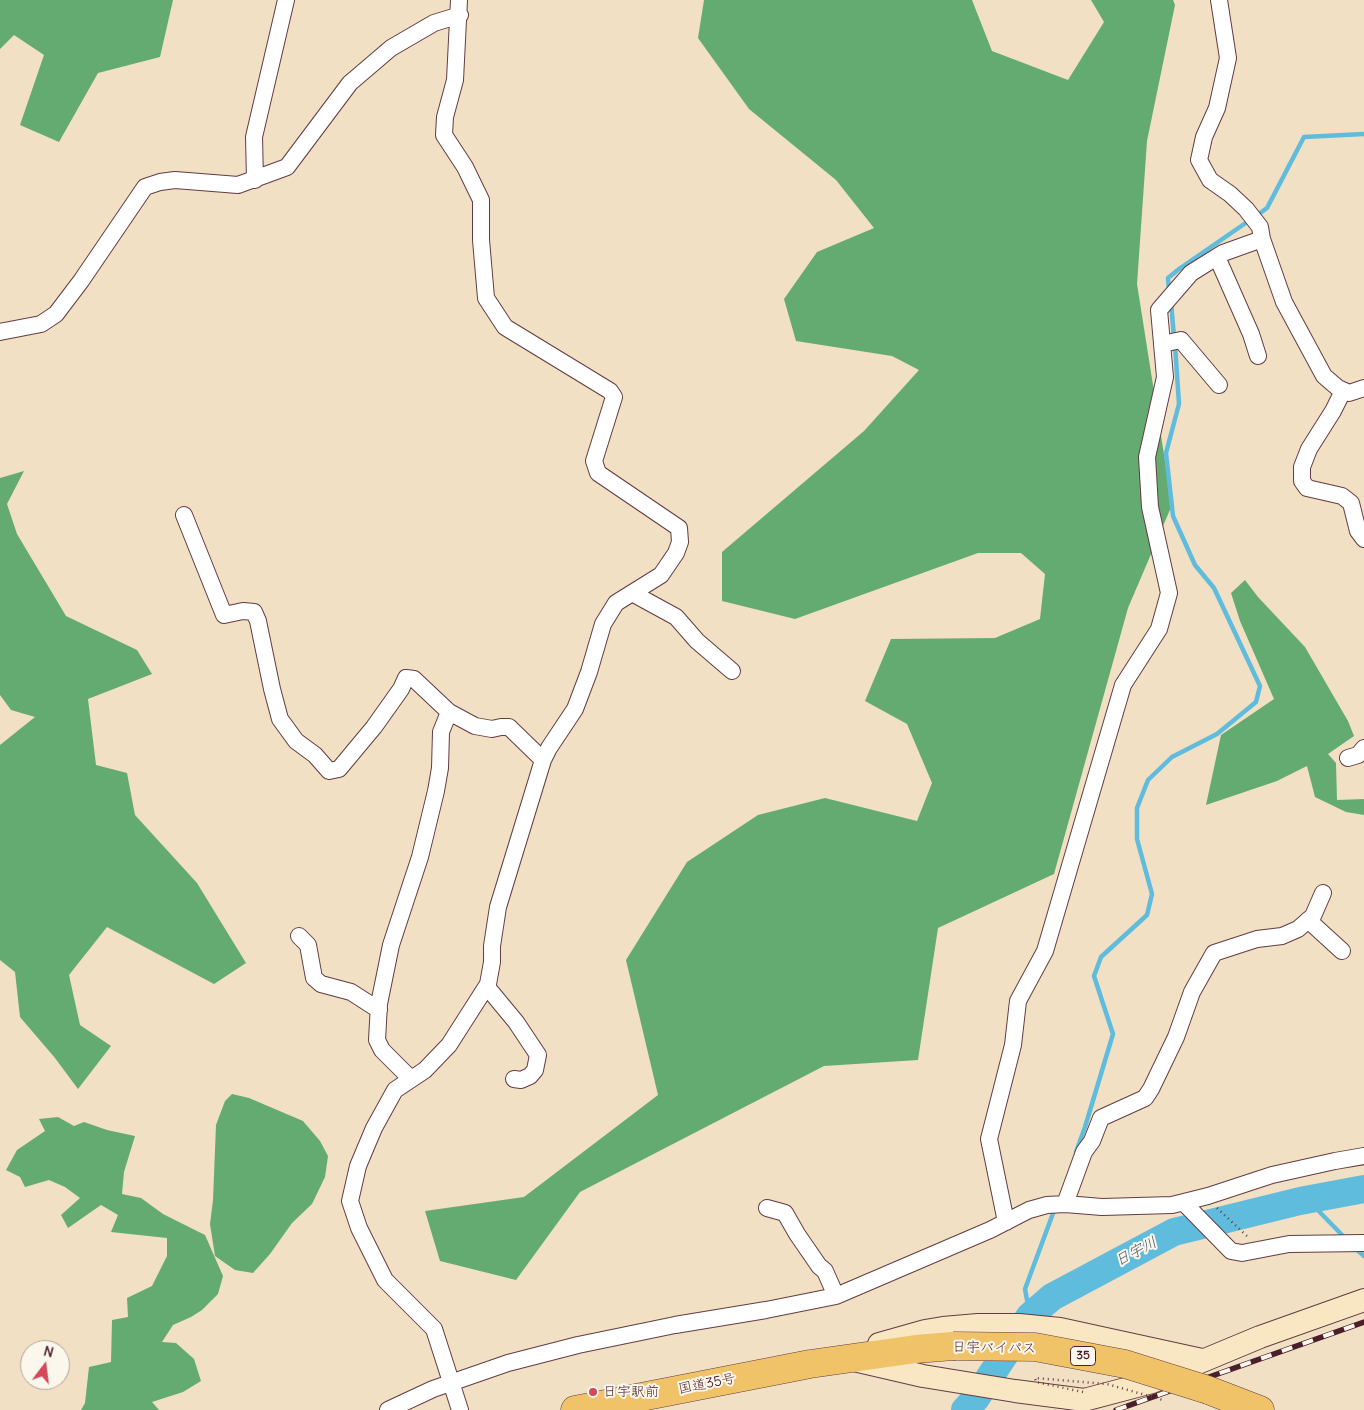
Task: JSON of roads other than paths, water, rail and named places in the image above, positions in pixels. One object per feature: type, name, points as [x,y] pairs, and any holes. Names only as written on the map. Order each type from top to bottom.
[{"type":"highway","name":"日宇バイパス","points":[[810,1364],[916,1349],[953,1346],[1035,1347],[1125,1364],[1208,1390],[1260,1410]]},
{"type":"highway","name":"国道35号","points":[[575,1410],[810,1364]]},
{"type":"street","points":[[255,180],[254,137],[286,0]]},
{"type":"street","points":[[1219,0],[1228,58],[1218,108],[1204,138],[1199,160],[1210,180],[1230,194],[1246,209],[1261,233],[1284,302],[1324,376],[1338,388],[1349,393],[1364,388]]},
{"type":"street","points":[[0,332],[41,324],[56,314],[81,281],[145,187],[175,180],[238,185],[287,167],[350,83],[391,48],[460,7]]},
{"type":"street","points":[[460,7],[455,80],[445,117],[444,135],[465,167],[481,200],[481,240],[486,298],[505,327],[610,391],[614,397],[594,461],[598,473],[679,528],[680,542],[662,575],[616,604],[602,624],[589,672],[575,709],[543,760],[498,907],[492,946],[492,962],[487,987],[449,1045],[425,1070],[395,1090],[374,1128],[358,1166],[350,1202],[358,1228],[385,1280],[434,1329],[460,1410]]},
{"type":"street","points":[[1006,1222],[989,1139],[1013,1045],[1018,1001],[1045,951],[1123,685],[1159,629],[1170,593],[1150,507],[1147,457],[1165,378],[1159,310],[1191,273],[1261,233]]},
{"type":"street","points":[[1217,257],[1252,334],[1258,356]]},
{"type":"street","points":[[1163,344],[1181,340],[1219,385]]},
{"type":"street","points":[[1343,391],[1309,449],[1302,468],[1302,481],[1307,488],[1342,496],[1350,503],[1358,531],[1364,539]]},
{"type":"street","points":[[184,515],[224,615],[243,611],[254,612],[258,621],[280,718],[296,741],[315,755],[329,771],[339,769],[374,727],[401,689],[406,678],[414,679],[449,712],[475,726],[492,730],[501,727],[509,728],[543,760]]},
{"type":"street","points":[[632,593],[676,617],[697,641],[732,670]]},
{"type":"street","points":[[411,1079],[382,1050],[377,1040],[379,1010],[391,945],[420,857],[436,791],[440,768],[441,732],[449,712]]},
{"type":"street","points":[[1348,758],[1358,755],[1364,748]]},
{"type":"street","points":[[1059,1204],[1084,1152],[1092,1141],[1101,1118],[1145,1098],[1151,1089],[1176,1037],[1192,992],[1214,953],[1257,939],[1282,936],[1298,929],[1312,916],[1323,893]]},
{"type":"street","points":[[1308,920],[1342,951]]},
{"type":"street","points":[[299,936],[308,946],[314,978],[321,984],[351,992],[379,1010]]},
{"type":"street","points":[[487,987],[516,1022],[538,1055],[535,1070],[530,1076],[521,1080],[514,1079]]},
{"type":"street","points":[[388,1410],[433,1389],[508,1363],[578,1345],[675,1325],[836,1296],[990,1230],[1029,1210],[1059,1204],[1102,1207],[1186,1206],[1272,1175],[1364,1156]]},
{"type":"street","points":[[1186,1206],[1232,1251],[1242,1253],[1289,1244],[1355,1243]]},
{"type":"street","points":[[767,1208],[786,1212],[797,1234],[819,1266],[825,1271],[836,1296]]},
{"type":"street","points":[[847,1359],[923,1376],[1070,1400],[1084,1400],[1152,1382],[1260,1337],[1364,1300]]},
{"type":"street","points":[[810,1364],[925,1331],[978,1325],[1019,1325],[1060,1329],[1202,1360]]},
{"type":"waterway","points":[[1256,216],[1267,208],[1304,137],[1364,134]]},
{"type":"waterway","points":[[1169,292],[1168,278],[1250,220]]},
{"type":"waterway","points":[[1171,302],[1174,337]]},
{"type":"waterway","points":[[1076,1152],[1113,1034],[1094,976],[1101,957],[1147,915],[1152,894],[1137,839],[1137,808],[1148,780],[1172,757],[1217,734],[1256,702],[1260,686],[1214,588],[1195,565],[1173,516],[1166,453],[1179,404],[1175,345]]},
{"type":"waterway","name":"日宇川","points":[[965,1410],[976,1398],[1030,1316],[1052,1297],[1174,1232],[1300,1201],[1364,1189]]},
{"type":"waterway","points":[[1307,1199],[1345,1238]]},
{"type":"waterway","points":[[1030,1316],[1025,1289],[1055,1208]]},
{"type":"waterway","points":[[1354,1247],[1364,1256]]},
{"type":"railway","points":[[1116,1410],[1364,1322]]},
{"type":"place","name":"日宇駅前","points":[[593,1392]]}]
